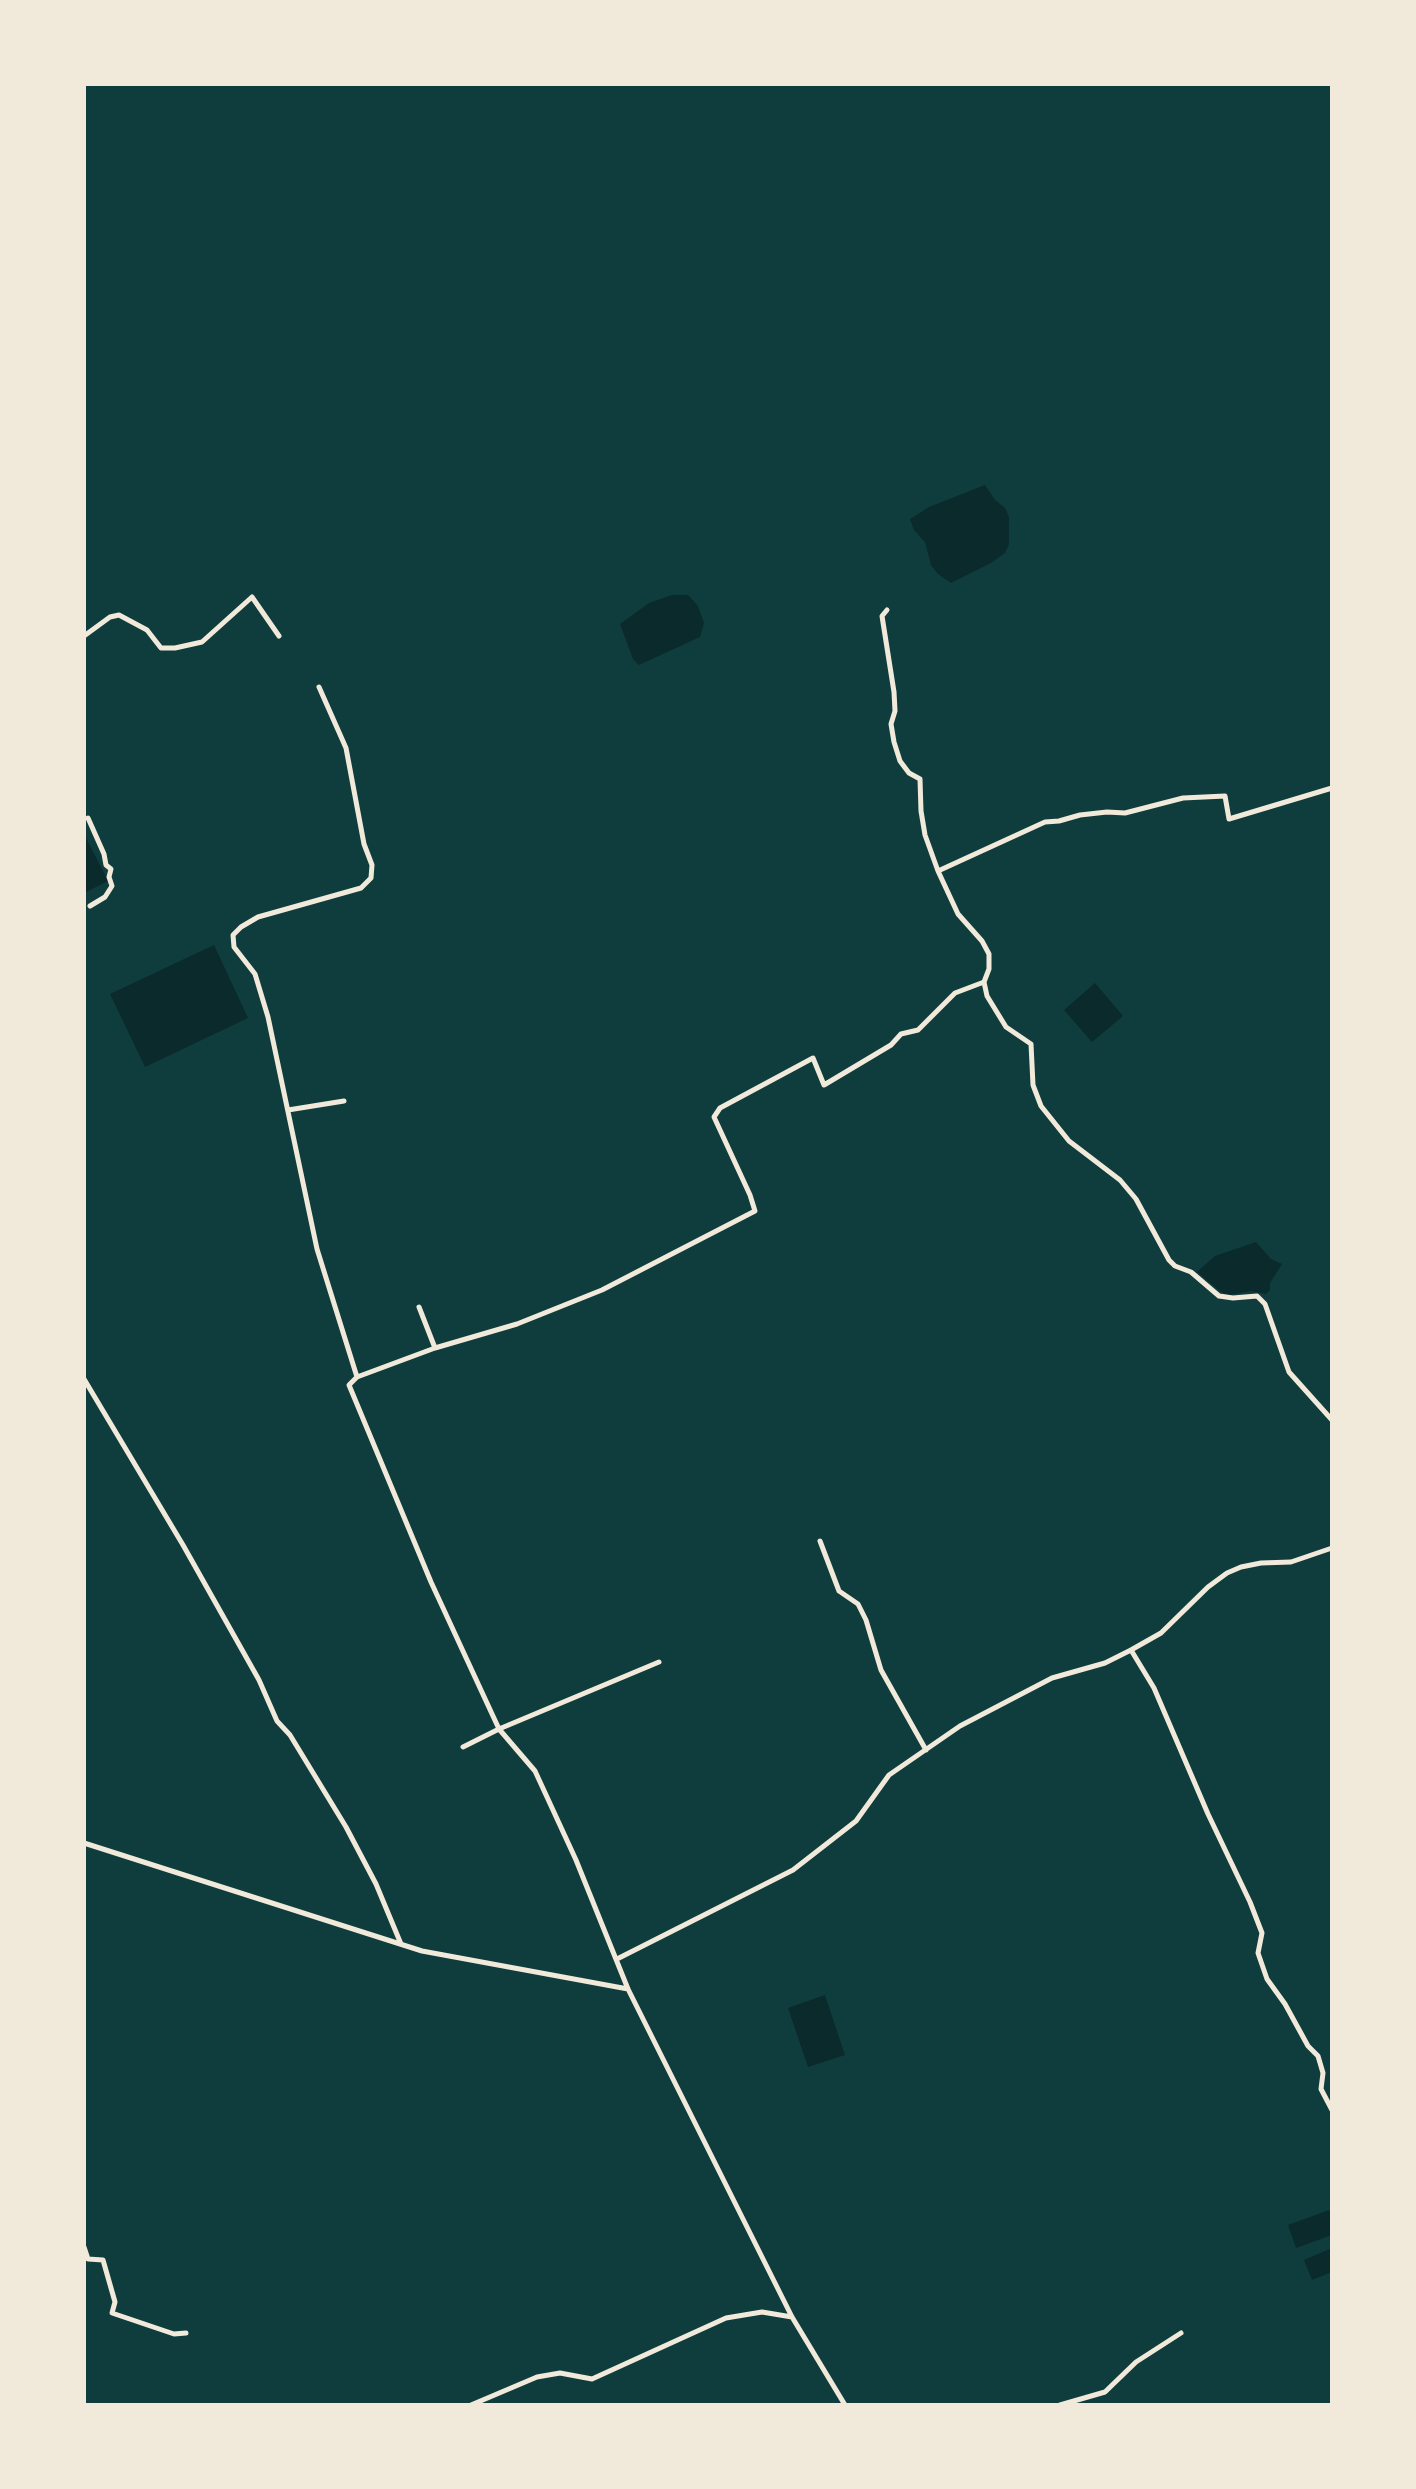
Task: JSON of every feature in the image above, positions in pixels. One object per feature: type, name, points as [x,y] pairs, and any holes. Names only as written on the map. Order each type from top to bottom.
[{"type":"street","points":[[84,636],[110,617],[119,615],[147,630],[161,648],[202,642],[252,597],[279,636]]},
{"type":"street","points":[[887,610],[882,616],[894,692],[895,711],[891,724],[894,742],[900,761],[909,773],[920,779],[925,835],[938,871],[958,914],[982,941],[989,954],[989,969],[984,982],[987,996],[1006,1027],[1031,1044],[1033,1085],[1041,1106],[1069,1141],[1120,1180],[1136,1199],[1169,1260],[1175,1266],[1191,1272],[1219,1296],[1257,1296],[1265,1304],[1289,1372],[1332,1420]]},
{"type":"street","points":[[319,687],[346,748],[365,844],[372,865],[372,878],[361,888],[258,917],[233,935],[234,947],[255,974],[268,1017],[317,1249],[357,1377]]},
{"type":"street","points":[[938,871],[1045,822],[1080,815],[1125,813],[1183,798],[1225,796],[1229,819],[1332,788]]},
{"type":"street","points":[[88,818],[106,865],[111,869],[109,877],[112,886],[105,897],[90,906]]},
{"type":"street","points":[[845,2405],[792,2317],[628,1989],[576,1860],[535,1771],[499,1729],[431,1582],[349,1385],[357,1377],[435,1348],[517,1324],[602,1290],[755,1210],[714,1117],[720,1108],[813,1058],[824,1085],[891,1045],[901,1034],[918,1030],[954,993],[984,982]]},
{"type":"street","points":[[288,1110],[344,1101]]},
{"type":"street","points":[[419,1307],[435,1348]]},
{"type":"street","points":[[84,1379],[189,1556],[259,1681],[278,1721],[290,1735],[346,1828],[376,1884],[401,1944]]},
{"type":"street","points":[[820,1541],[839,1591],[858,1604],[866,1620],[881,1671],[926,1750]]},
{"type":"street","points":[[617,1959],[793,1870],[856,1821],[889,1775],[960,1726],[1052,1678],[1105,1663],[1131,1650],[1160,1633],[1208,1587],[1227,1573],[1261,1563],[1291,1562],[1332,1548]]},
{"type":"street","points":[[1131,1650],[1154,1688],[1208,1814],[1250,1902],[1262,1933],[1258,1953],[1267,1979],[1285,2004],[1308,2046],[1318,2056],[1323,2073],[1321,2088],[1332,2110]]},
{"type":"street","points":[[463,1748],[499,1729],[659,1662]]},
{"type":"street","points":[[84,1843],[422,1951],[628,1989]]},
{"type":"street","points":[[84,2247],[86,2259],[103,2260],[115,2302],[111,2313],[174,2334],[186,2333]]},
{"type":"street","points":[[471,2405],[537,2377],[560,2373],[592,2379],[726,2318],[762,2312],[792,2317]]},
{"type":"street","points":[[1060,2405],[1105,2392],[1136,2362],[1181,2333]]},
{"type":"water","points":[[985,485],[995,500],[1005,508],[1009,517],[1009,544],[1005,553],[991,563],[951,583],[931,565],[925,542],[914,530],[910,519],[929,507]]},
{"type":"water","points":[[672,595],[688,595],[698,606],[704,623],[700,637],[639,665],[633,659],[620,624],[649,603]]},
{"type":"water","points":[[84,834],[108,881],[84,893]]},
{"type":"water","points":[[214,945],[248,1018],[145,1067],[110,994]]},
{"type":"water","points":[[1095,983],[1123,1016],[1092,1042],[1064,1010]]},
{"type":"water","points":[[1256,1242],[1271,1259],[1282,1264],[1266,1294],[1251,1291],[1229,1295],[1221,1292],[1197,1272],[1215,1256]]},
{"type":"water","points":[[825,1995],[845,2055],[808,2067],[788,2008]]},
{"type":"water","points":[[1329,2210],[1332,2217],[1332,2235],[1296,2248],[1288,2225]]},
{"type":"water","points":[[1332,2248],[1332,2272],[1312,2280],[1304,2260]]}]
